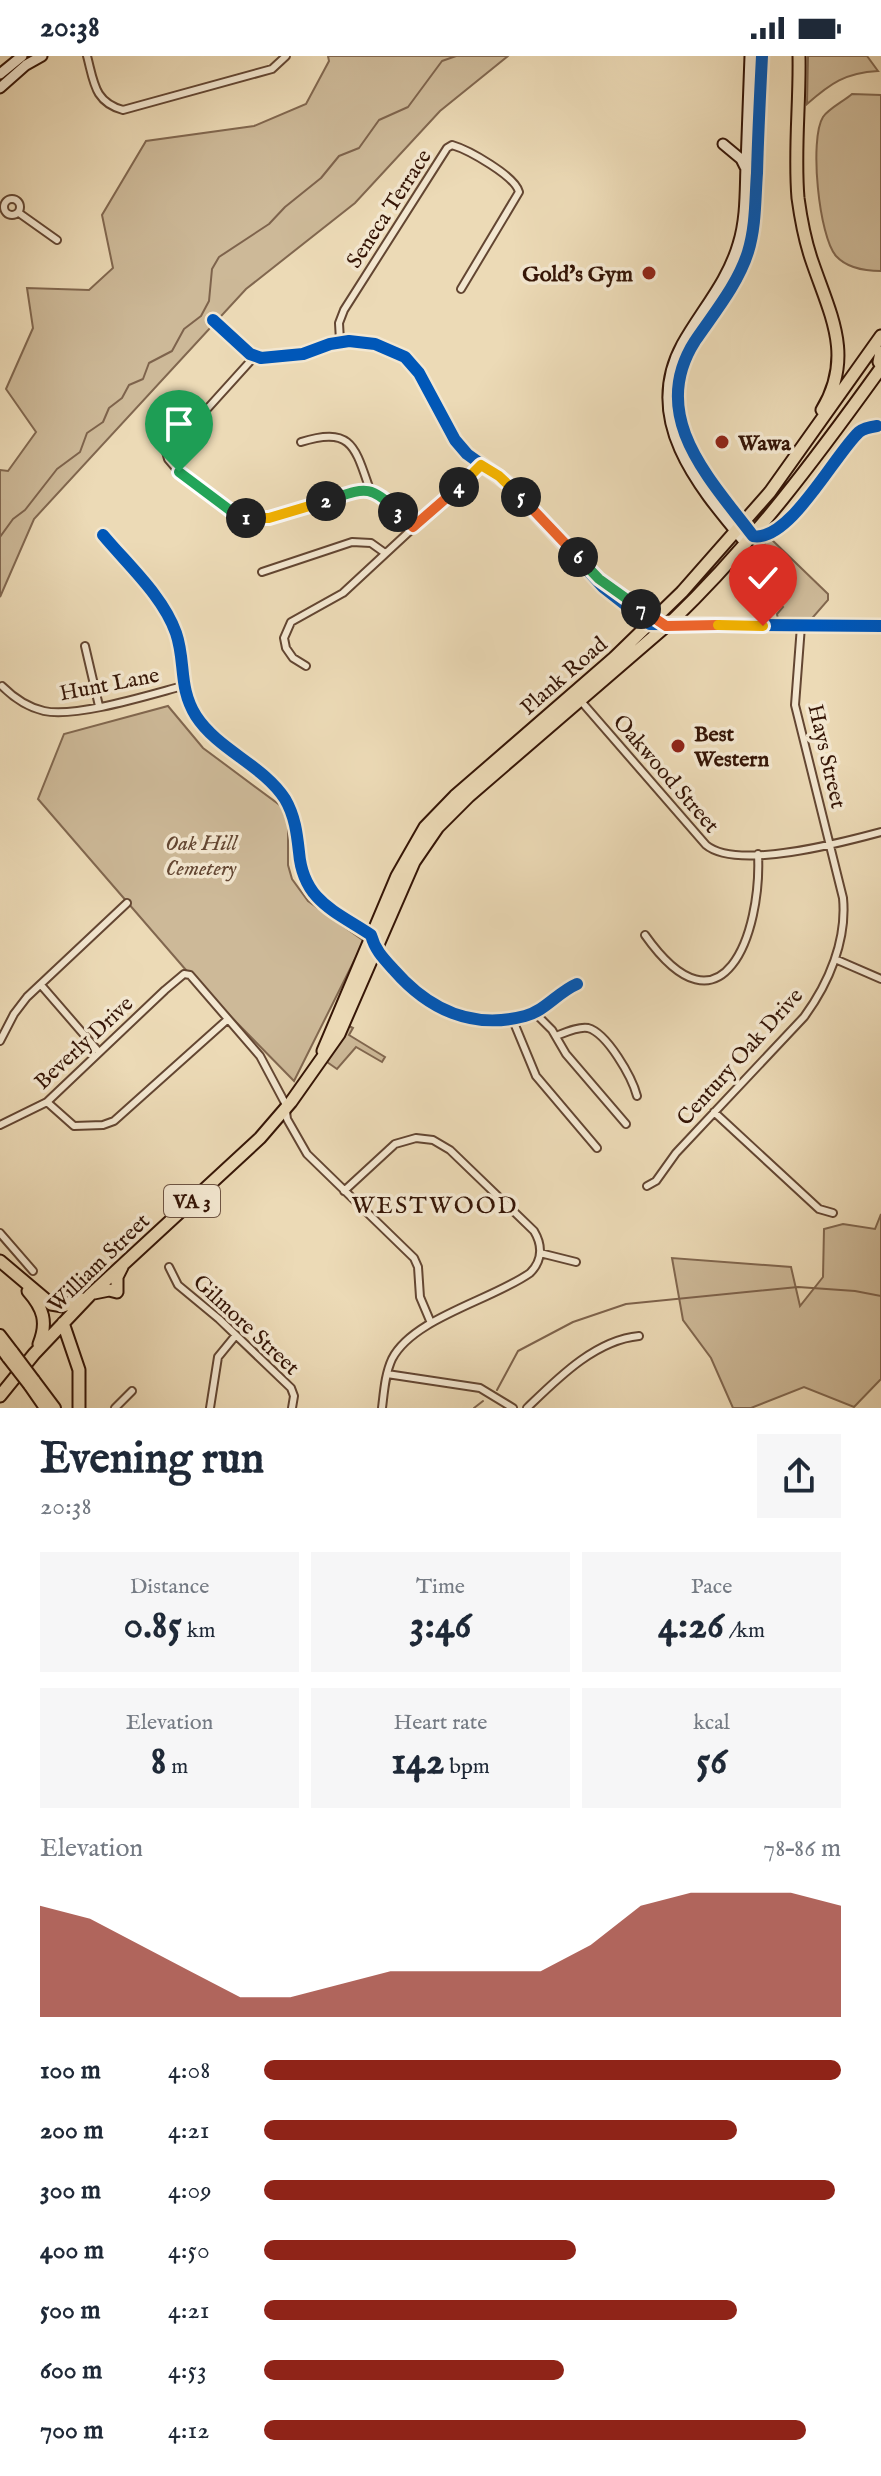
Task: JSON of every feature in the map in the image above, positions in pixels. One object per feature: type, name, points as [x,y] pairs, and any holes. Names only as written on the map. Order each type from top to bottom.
[{"type":"highway","points":[[799,56],[799,200],[807,244],[833,320],[839,355],[833,389],[809,439]]},
{"type":"highway","name":"Plank Road","points":[[371,935],[406,857],[442,807],[652,622],[740,528],[809,439],[881,336]]},
{"type":"highway","points":[[881,352],[881,367]]},
{"type":"highway","name":"Plank Road","points":[[375,950],[410,871],[434,832],[456,808],[702,592],[796,485],[881,367]]},
{"type":"highway","points":[[553,724],[552,716],[556,708]]},
{"type":"highway","points":[[527,746],[536,732],[535,727]]},
{"type":"highway","name":"William Street","points":[[319,1062],[371,935]]},
{"type":"highway","name":"William Street","points":[[1,1391],[91,1294],[109,1290],[117,1292],[117,1277],[124,1263],[260,1138],[285,1110],[339,1034],[375,950]]},
{"type":"highway","points":[[0,1264],[57,1306],[73,1304],[91,1294]]},
{"type":"highway","points":[[0,1264],[30,1293],[43,1315],[45,1328],[34,1354]]},
{"type":"highway","points":[[63,1323],[79,1370],[79,1407]]},
{"type":"highway","points":[[47,1340],[62,1341],[70,1346]]},
{"type":"main road","points":[[0,1335],[31,1382],[55,1408]]},
{"type":"main road","points":[[0,1347],[11,1355]]},
{"type":"main road","points":[[31,1382],[45,1408]]},
{"type":"street","points":[[0,74],[22,56]]},
{"type":"street","points":[[0,88],[26,65],[42,56]]},
{"type":"street","points":[[87,56],[99,96],[104,102],[123,110],[272,69],[286,56]]},
{"type":"street","points":[[750,56],[746,167],[738,246],[721,284],[676,355],[668,395],[672,426],[689,470],[750,540],[767,536],[778,528],[810,496],[859,432],[877,426]]},
{"type":"street","points":[[740,528],[696,459],[683,428],[678,395],[681,373],[689,351],[737,278],[750,246],[755,208],[762,56]]},
{"type":"street","points":[[723,144],[740,157],[746,167]]},
{"type":"street","name":"Seneca Terrace","points":[[340,341],[339,323],[344,310],[447,148],[452,145],[507,176],[517,184],[519,192],[461,289]]},
{"type":"street","points":[[15,200],[20,205],[19,213],[12,216],[2,211],[8,201],[15,200]]},
{"type":"street","points":[[19,213],[57,240]]},
{"type":"street","points":[[213,320],[255,356],[267,359],[303,354],[340,341],[375,344],[405,357],[419,373],[460,447],[510,485],[599,579],[603,587],[652,622],[666,626],[881,626]]},
{"type":"street","points":[[255,356],[198,419],[171,440],[166,452],[173,466],[235,514],[249,519],[269,518],[370,490],[384,497],[413,527]]},
{"type":"street","points":[[301,442],[329,435],[345,440],[358,456],[370,490]]},
{"type":"street","points":[[306,666],[293,658],[286,648],[284,638],[291,622],[343,593],[481,465]]},
{"type":"street","points":[[103,535],[154,595],[172,622],[180,646],[183,686],[200,722],[272,784],[286,800],[297,831],[301,873],[310,891],[321,902],[371,935],[375,950],[400,978],[445,1012],[481,1019],[512,1018],[534,1012],[577,984]]},
{"type":"street","points":[[262,572],[352,542],[371,543],[385,553]]},
{"type":"street","name":"Hays Street","points":[[801,626],[795,705],[831,845]]},
{"type":"street","points":[[85,646],[99,706]]},
{"type":"street","name":"Hunt Lane","points":[[2,686],[25,704],[45,711],[66,713],[183,686]]},
{"type":"street","name":"Oakwood Street","points":[[580,700],[706,845],[723,854],[801,851],[881,832]]},
{"type":"street","name":"Century Oak Drive","points":[[647,1186],[656,1181],[676,1153],[815,1002],[835,959],[844,911],[831,845]]},
{"type":"street","points":[[645,935],[674,970],[687,978],[701,980],[718,976],[738,956],[750,933],[758,890],[758,854]]},
{"type":"street","points":[[0,1041],[20,1005],[127,903]]},
{"type":"street","points":[[835,959],[881,979]]},
{"type":"street","name":"Beverly Drive","points":[[0,1125],[47,1102],[184,974],[190,975],[228,1019]]},
{"type":"street","points":[[41,985],[99,1052]]},
{"type":"street","points":[[534,1012],[626,1124]]},
{"type":"street","points":[[512,1018],[536,1076],[597,1148]]},
{"type":"street","points":[[47,1102],[74,1126],[108,1124],[133,1106],[197,1044],[228,1019],[267,1066],[285,1103],[287,1119],[307,1154],[414,1258],[418,1267],[420,1297],[431,1323]]},
{"type":"street","points":[[556,1036],[585,1028],[591,1030],[619,1056],[637,1096]]},
{"type":"street","points":[[714,1112],[819,1209],[833,1213]]},
{"type":"street","points":[[344,1191],[395,1144],[407,1139],[433,1140],[450,1150],[534,1231],[539,1241],[538,1264],[525,1277],[431,1323],[402,1345],[391,1361],[382,1408]]},
{"type":"street","points":[[0,1233],[33,1271]]},
{"type":"street","points":[[540,1253],[576,1262]]},
{"type":"street","name":"Gilmore Street","points":[[169,1267],[178,1285],[291,1388],[294,1396],[292,1408]]},
{"type":"street","points":[[210,1408],[218,1357],[236,1335]]},
{"type":"street","points":[[527,1408],[583,1360],[607,1347],[639,1336]]},
{"type":"street","points":[[387,1374],[480,1388],[513,1408]]},
{"type":"street","points":[[115,1408],[132,1391]]},
{"type":"green space","points":[[328,56],[508,56],[440,111],[355,203],[246,289],[34,519],[0,597],[0,470],[8,471],[36,432],[6,389],[33,328],[27,288],[89,290],[113,268],[102,215],[146,141],[254,126],[306,104],[329,61]]},
{"type":"green space","points":[[808,56],[867,56],[878,71],[839,80],[807,104]]},
{"type":"green space","points":[[852,94],[881,95],[881,271],[857,268],[836,256],[821,209],[816,166],[819,129],[825,114]]},
{"type":"green space","points":[[770,538],[828,594],[828,600],[808,623],[778,620],[777,614],[783,607],[754,575],[769,552],[764,544]]},
{"type":"green space","name":"Oak Hill Cemetery","points":[[168,706],[203,748],[281,806],[288,824],[288,865],[292,879],[308,901],[364,941],[294,1081],[192,977],[38,799],[64,734]]},
{"type":"green space","points":[[347,1025],[353,1028],[349,1035],[385,1057],[382,1062],[356,1047],[337,1069],[327,1062]]},
{"type":"green space","points":[[881,1214],[881,1379],[854,1407],[804,1387],[751,1408],[733,1408],[711,1358],[683,1320],[672,1258],[791,1267],[800,1306],[823,1277],[824,1229],[843,1224],[875,1229]]},
{"type":"waterway","points":[[0,537],[57,469],[80,452],[87,433],[103,422],[109,408],[122,398],[129,385],[143,379],[149,363],[172,351],[184,329],[201,316],[209,301],[212,269],[219,257],[269,224],[321,178],[339,156],[359,148],[379,120],[408,107],[442,61],[456,56]]},
{"type":"waterway","points":[[497,1390],[518,1351],[573,1322],[626,1304],[798,1287],[881,1296]]},
{"type":"waterway","points":[[474,1408],[483,1401]]},
{"type":"cycle path","points":[[762,56],[751,242],[744,264],[695,341],[682,369],[678,395],[681,421],[703,469],[753,536],[767,534],[781,526],[796,512],[859,432],[877,426]]},
{"type":"cycle path","points":[[213,320],[250,354],[261,358],[303,354],[349,341],[375,344],[405,357],[419,373],[455,440],[467,454],[510,485],[603,587],[650,624],[881,626]]},
{"type":"cycle path","points":[[103,535],[144,581],[170,619],[179,644],[184,685],[196,716],[216,739],[265,776],[285,799],[295,825],[302,869],[314,893],[333,911],[371,935],[380,954],[407,984],[421,996],[452,1013],[487,1020],[506,1020],[532,1014],[577,984]]},
{"type":"place","name":"Gold's Gym","points":[[649,273]]},
{"type":"place","name":"Wawa","points":[[722,442]]},
{"type":"place","name":"Best Western","points":[[678,746]]},
{"type":"district","name":"WESTWOOD","points":[[435,1205]]},
{"type":"route","points":[[179,472],[235,514],[249,519],[261,520],[368,490],[381,494],[413,527],[481,465],[510,485],[599,579],[666,626],[763,626]]}]
